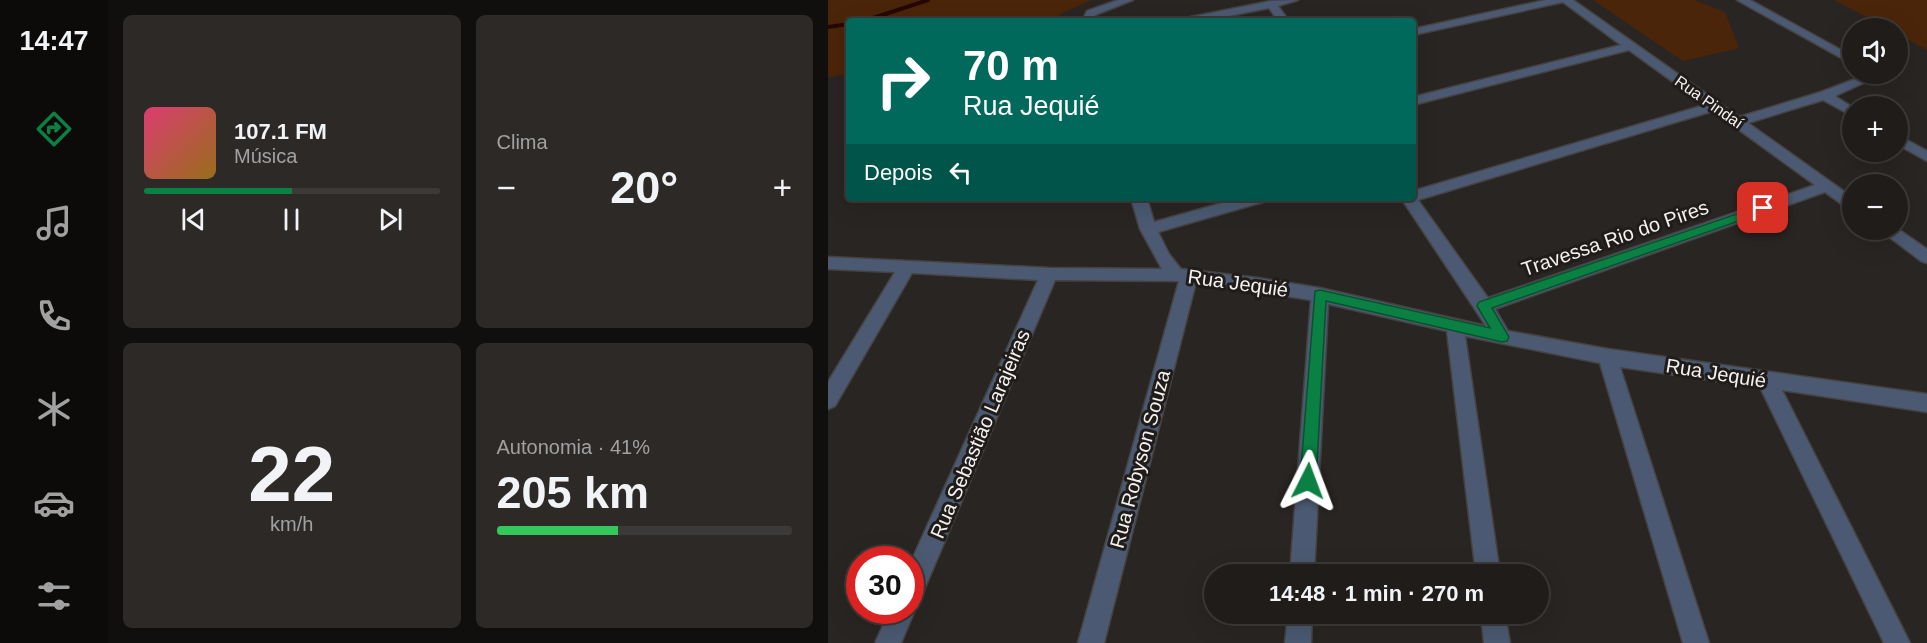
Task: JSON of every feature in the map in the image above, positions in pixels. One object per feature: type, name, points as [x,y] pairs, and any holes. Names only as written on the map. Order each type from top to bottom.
[{"type":"street","points":[[1089,17],[1128,0]]},
{"type":"street","points":[[1201,18],[1293,0]]},
{"type":"street","points":[[1416,31],[1560,0]]},
{"type":"street","name":"Rua Pindaí","points":[[1566,0],[1842,197]]},
{"type":"street","points":[[1742,0],[1842,55]]},
{"type":"street","points":[[1271,4],[1282,18]]},
{"type":"street","points":[[1416,100],[1631,46]]},
{"type":"street","points":[[1738,122],[1853,84]]},
{"type":"street","points":[[1825,95],[1842,106]]},
{"type":"street","points":[[1416,196],[1716,106]]},
{"type":"street","points":[[1908,145],[1927,157]]},
{"type":"street","name":"Travessa Rio do Pires","points":[[1484,306],[1827,186]]},
{"type":"street","points":[[1140,201],[1148,229],[1160,256],[1183,275]]},
{"type":"street","points":[[1148,229],[1238,201]]},
{"type":"street","points":[[1414,201],[1502,337]]},
{"type":"street","points":[[1902,240],[1927,257]]},
{"type":"street","name":"Rua Jequié","points":[[828,263],[1049,274],[1183,275],[1320,295],[1502,337],[1608,357],[1927,403]]},
{"type":"street","points":[[828,400],[908,266]]},
{"type":"street","name":"Rua Sebastião Larajeiras","points":[[924,561],[1049,274]]},
{"type":"street","name":"Rua Robyson Souza","points":[[1091,643],[1183,275]]},
{"type":"street","points":[[1303,564],[1320,295]]},
{"type":"street","points":[[1455,326],[1487,564]]},
{"type":"street","points":[[1608,357],[1696,643]]},
{"type":"street","points":[[1767,381],[1897,643]]},
{"type":"street","points":[[888,643],[897,624]]},
{"type":"street","points":[[1298,643],[1299,624]]},
{"type":"street","points":[[1494,624],[1497,643]]},
{"type":"shaded area","points":[[828,0],[1092,0],[1060,14],[1061,18],[846,18],[846,74],[828,77]]},
{"type":"shaded area","points":[[1593,0],[1694,0],[1725,12],[1739,48],[1683,61]]},
{"type":"shaded area","points":[[1834,0],[1927,0],[1927,50],[1908,40],[1908,18],[1868,18]]},
{"type":"waterway","points":[[873,18],[928,0]]},
{"type":"waterway","points":[[828,27],[846,24]]},
{"type":"route","points":[[1308,481],[1320,295],[1502,337],[1484,306],[1763,208]]}]
